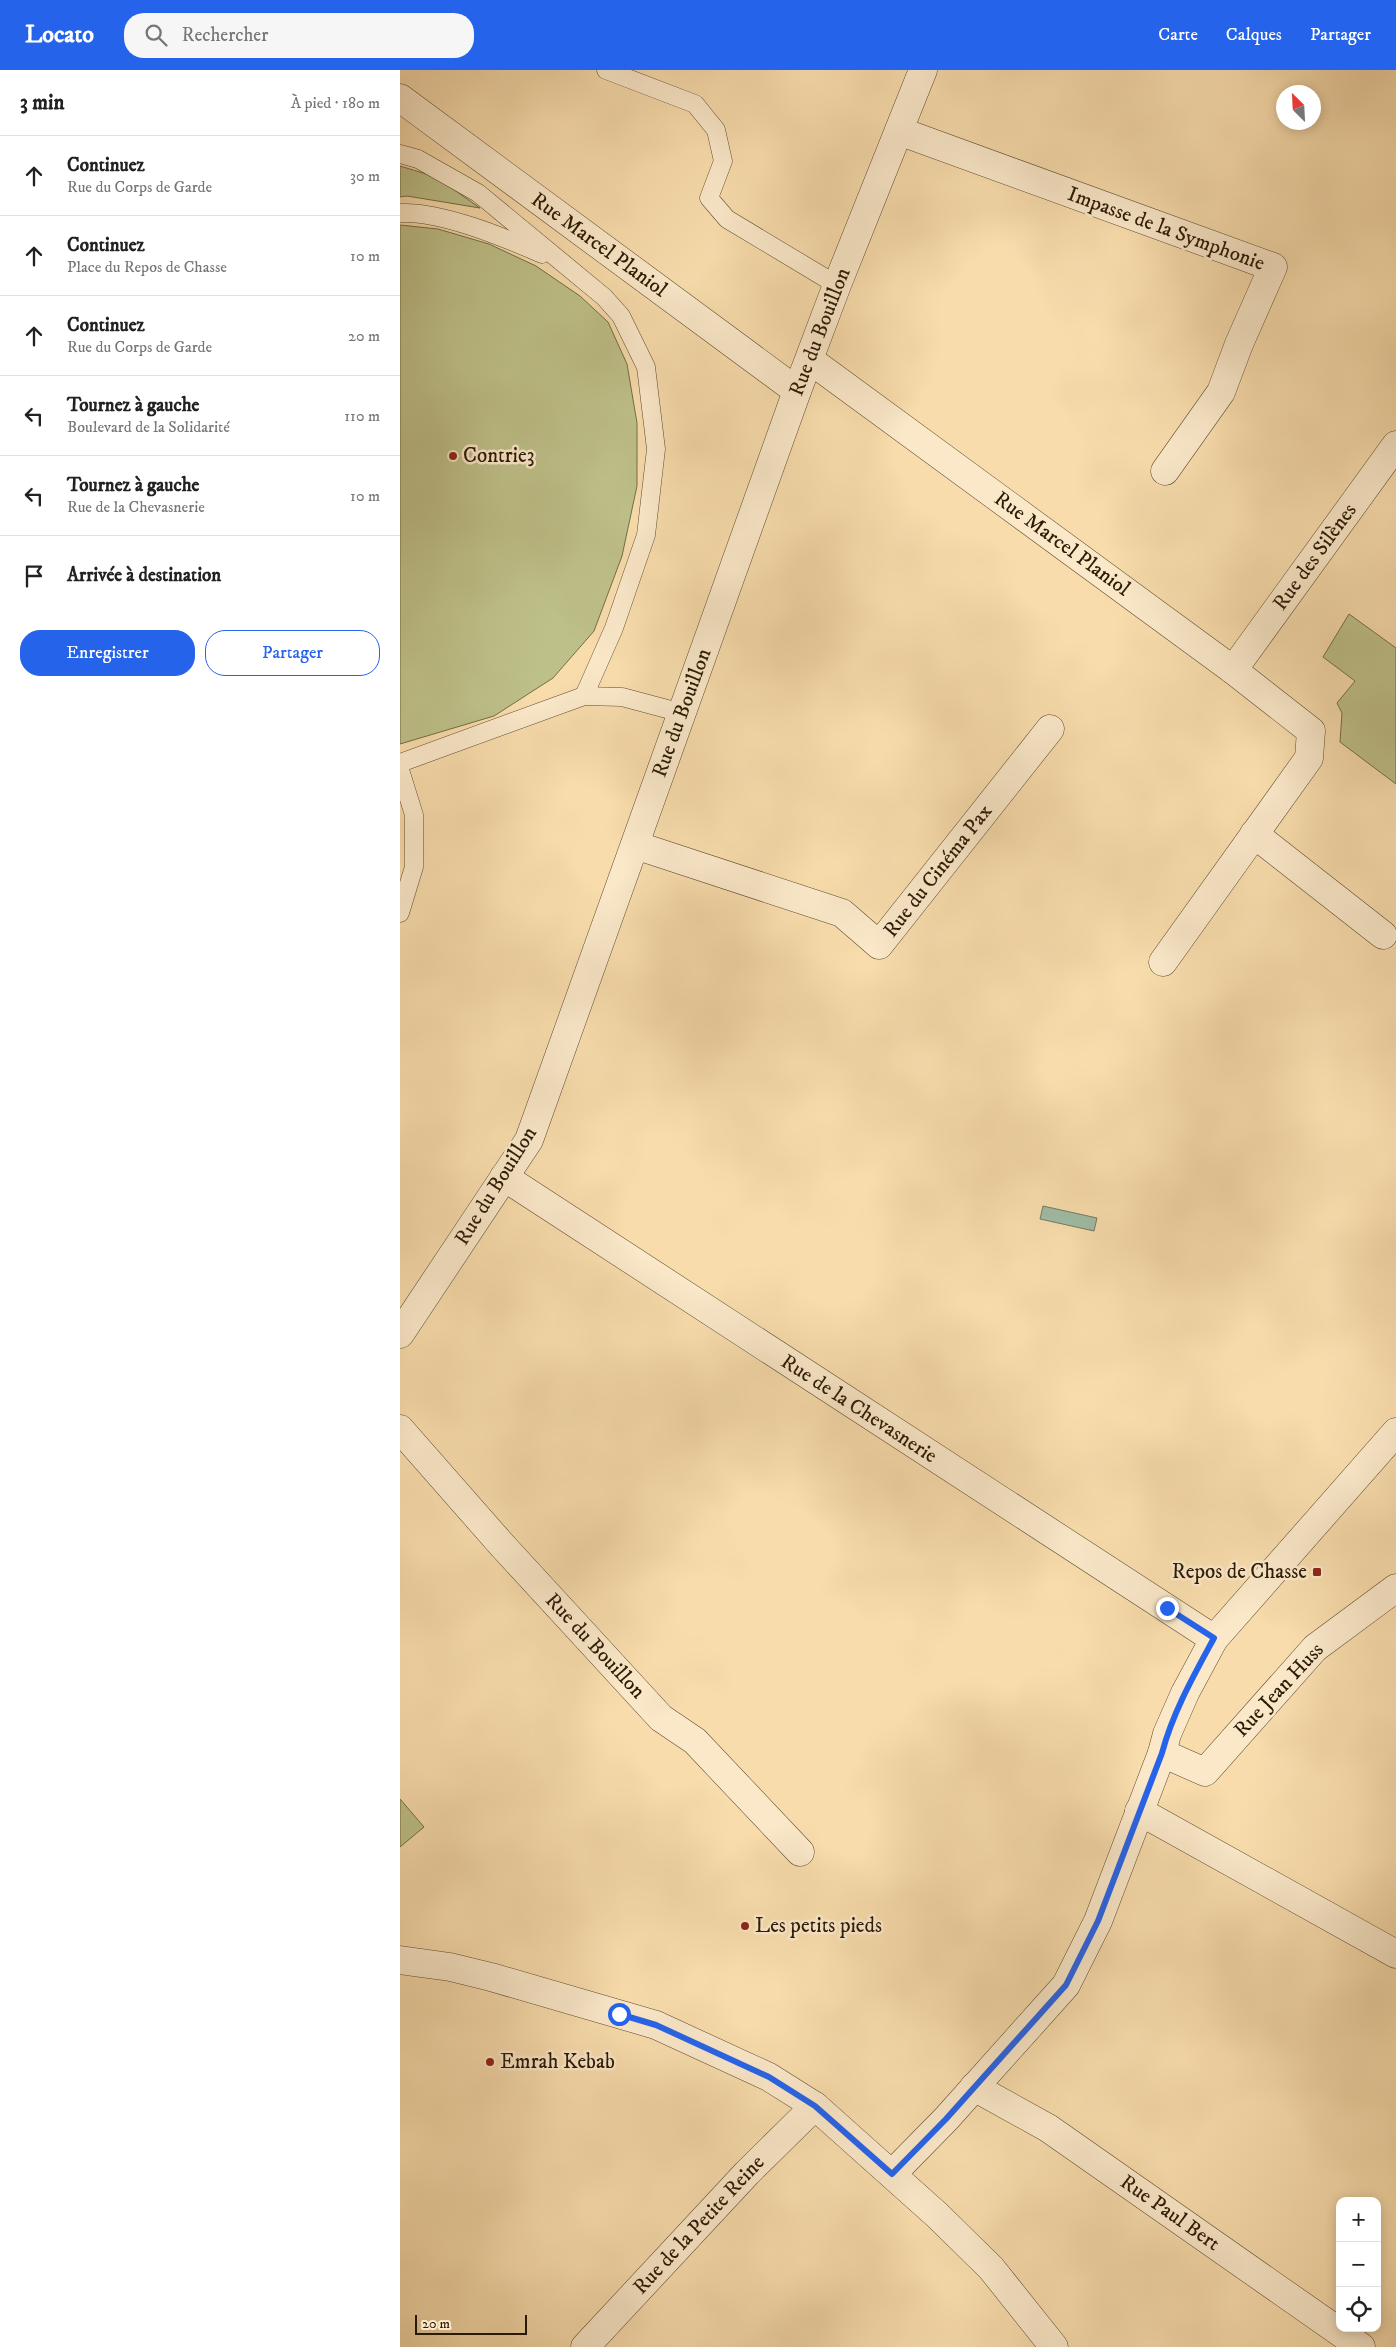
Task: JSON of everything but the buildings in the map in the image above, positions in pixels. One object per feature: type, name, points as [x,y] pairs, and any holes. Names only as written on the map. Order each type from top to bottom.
[{"type":"street","name":"Rue du Bouillon","points":[[400,1334],[529,1140],[797,391],[923,70]]},
{"type":"street","name":"Rue Marcel Planiol","points":[[400,98],[797,391]]},
{"type":"street","name":"Impasse de la Symphonie","points":[[899,131],[1273,267],[1239,344],[1221,392],[1165,471]]},
{"type":"street","name":"Rue Marcel Planiol","points":[[810,360],[1233,670],[1312,731],[1309,758],[1254,834]]},
{"type":"street","name":"Rue des Silènes","points":[[1233,670],[1396,445]]},
{"type":"street","name":"Rue du Cinéma Pax","points":[[636,845],[842,913],[879,944],[1050,729]]},
{"type":"street","points":[[1164,962],[1254,834],[1383,935]]},
{"type":"street","name":"Rue de la Chevasnerie","points":[[504,1177],[1214,1638]]},
{"type":"street","name":"Rue du Bouillon","points":[[400,1429],[501,1544],[661,1718],[695,1742],[800,1852]]},
{"type":"street","points":[[892,2174],[1066,1985],[1098,1921],[1162,1753],[1167,1734],[1185,1693],[1214,1638],[1396,1432]]},
{"type":"street","name":"Rue Jean Huss","points":[[1162,1753],[1205,1772],[1316,1648],[1396,1588]]},
{"type":"street","points":[[1139,1811],[1396,1954]]},
{"type":"street","points":[[400,1960],[450,1967],[491,1976],[656,2025],[769,2077],[815,2106],[892,2174],[991,2268],[1054,2347]]},
{"type":"street","name":"Rue Paul Bert","points":[[974,2087],[1048,2128],[1361,2347]]},
{"type":"street","name":"Rue de la Petite Reine","points":[[585,2347],[747,2172],[815,2106]]},
{"type":"lane","points":[[606,70],[695,104],[716,130],[723,161],[709,198],[727,219],[837,285]]},
{"type":"lane","points":[[400,154],[418,159],[478,193],[604,297],[621,316],[646,367],[656,450],[646,535],[614,628],[584,696]]},
{"type":"lane","points":[[400,214],[416,212],[491,232],[561,262]]},
{"type":"lane","points":[[400,763],[584,696],[622,697],[682,713]]},
{"type":"lane","points":[[400,770],[414,815],[414,867],[400,913]]},
{"type":"green space","points":[[400,166],[436,177],[480,208],[407,196],[400,197]]},
{"type":"green space","points":[[400,225],[438,229],[489,244],[536,266],[580,296],[608,322],[627,364],[637,423],[637,486],[622,556],[594,631],[553,678],[494,716],[400,744]]},
{"type":"green space","points":[[1349,614],[1396,648],[1396,784],[1340,742],[1342,713],[1337,703],[1355,681],[1323,657]]},
{"type":"green space","points":[[400,1799],[424,1827],[400,1847]]},
{"type":"shaded area","points":[[1043,1206],[1097,1218],[1094,1231],[1040,1219]]},
{"type":"place","name":"Contrie3","points":[[453,456]]},
{"type":"place","name":"Repos de Chasse","points":[[1317,1572]]},
{"type":"place","name":"Les petits pieds","points":[[745,1926]]},
{"type":"place","name":"Emrah Kebab","points":[[490,2062]]},
{"type":"route","points":[[619,2014],[656,2025],[769,2077],[815,2106],[892,2174],[946,2119],[1066,1985],[1098,1921],[1134,1822],[1162,1753],[1167,1734],[1185,1693],[1214,1638],[1167,1608]]}]
